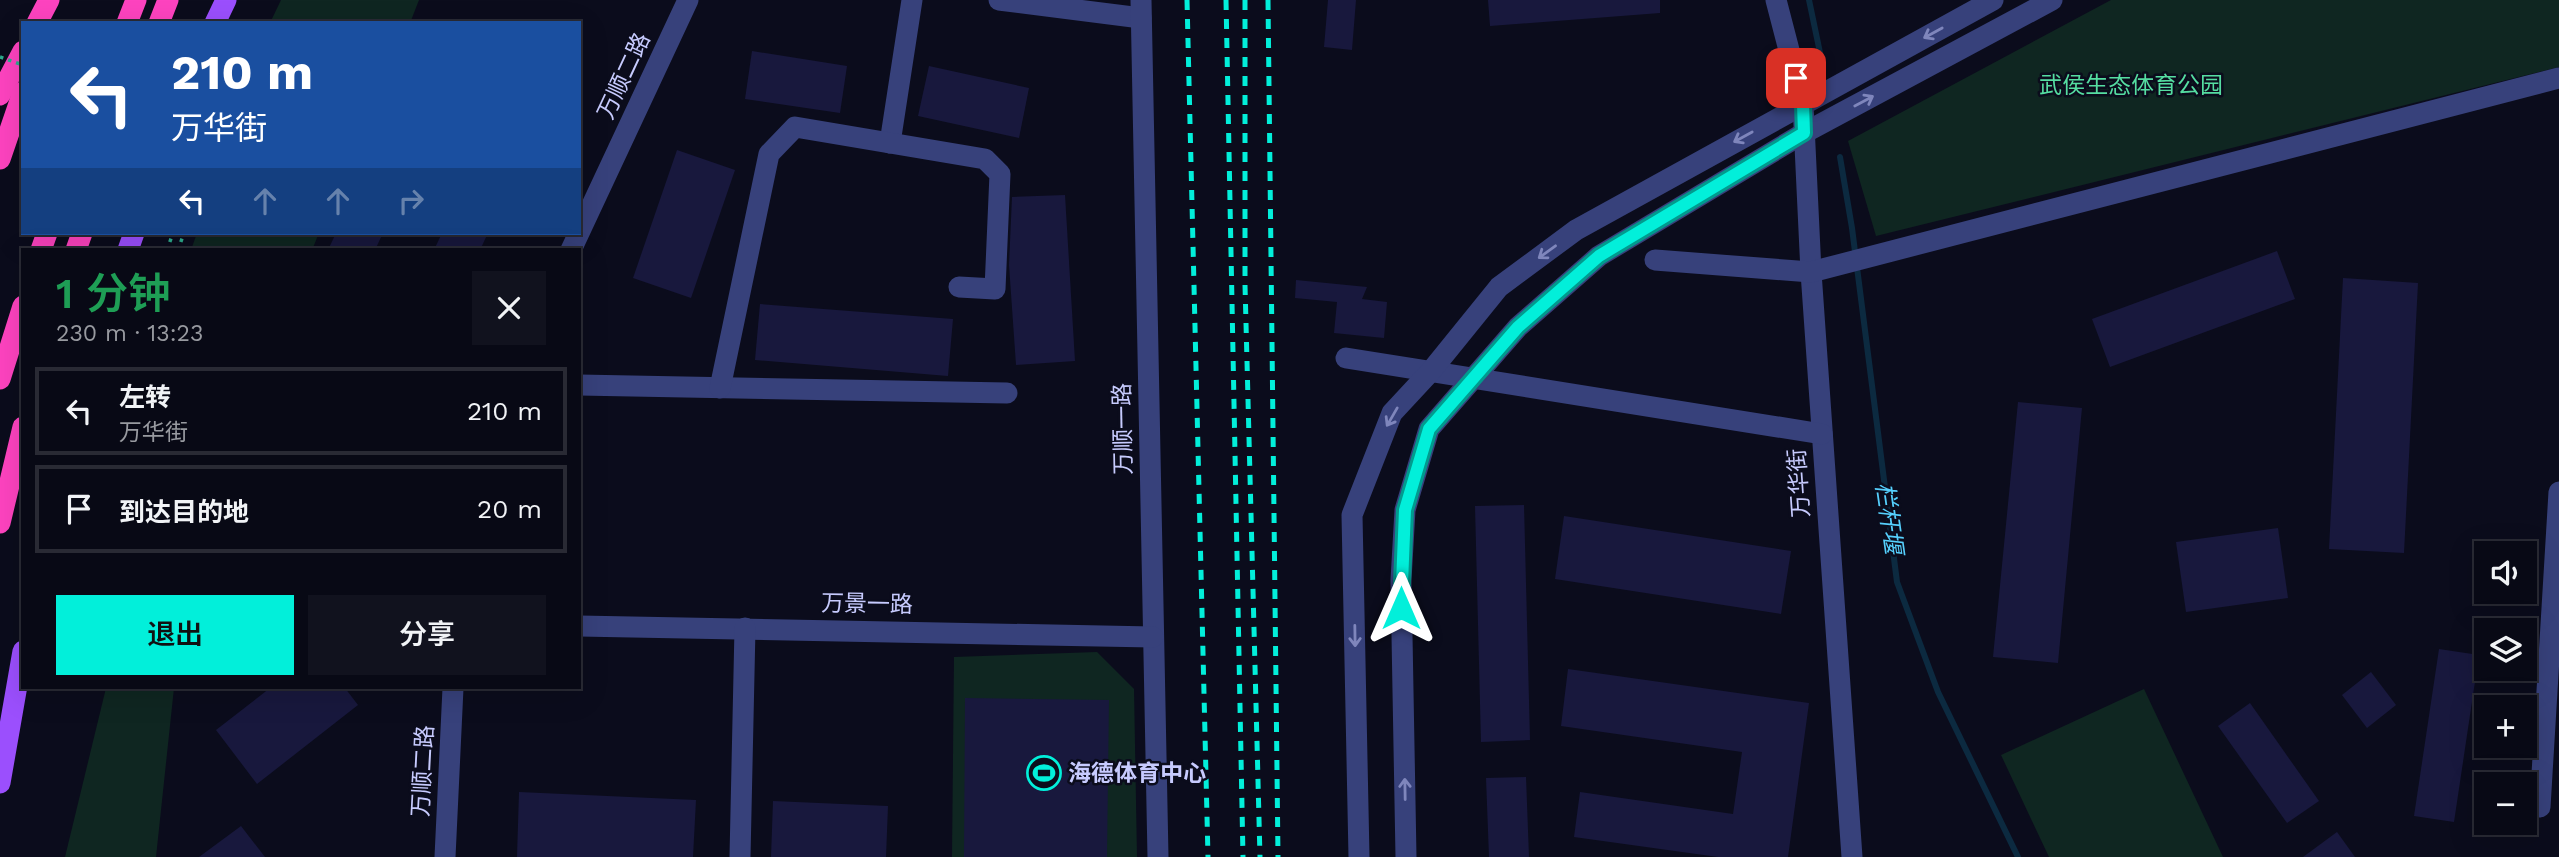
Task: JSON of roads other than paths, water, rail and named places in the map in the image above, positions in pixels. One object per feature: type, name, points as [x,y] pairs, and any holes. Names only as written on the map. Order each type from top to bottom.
[{"type":"highway","points":[[38,21],[49,0]]},
{"type":"highway","points":[[48,21],[55,0]]},
{"type":"highway","points":[[128,21],[136,0]]},
{"type":"highway","points":[[160,21],[167,0]]},
{"type":"highway","points":[[0,95],[21,55]]},
{"type":"highway","points":[[0,159],[21,98]]},
{"type":"highway","points":[[0,379],[21,312]]},
{"type":"highway","points":[[0,523],[21,435]]},
{"type":"main road","points":[[216,21],[226,0]]},
{"type":"main road","points":[[0,783],[21,662]]},
{"type":"street","name":"万顺二路","points":[[581,229],[688,0]]},
{"type":"street","points":[[890,143],[912,0]]},
{"type":"street","points":[[999,0],[1141,9]]},
{"type":"street","name":"万华街","points":[[1776,0],[1803,104],[1811,272],[1852,857]]},
{"type":"street","points":[[1359,857],[1352,515],[1392,413],[1431,371],[1499,287],[1576,230],[1993,0]]},
{"type":"street","points":[[1406,857],[1401,580],[1405,510],[1429,429],[1518,327],[1599,256],[1804,133],[2052,0]]},
{"type":"street","name":"万顺一路","points":[[1141,9],[1158,857]]},
{"type":"street","points":[[1655,260],[1811,272],[2559,78]]},
{"type":"street","points":[[720,388],[769,154],[795,127],[985,159],[1000,174],[995,289],[959,287]]},
{"type":"street","points":[[1346,358],[1822,434]]},
{"type":"street","points":[[581,385],[1007,393]]},
{"type":"street","points":[[2540,807],[2559,492]]},
{"type":"street","name":"万景一路","points":[[581,626],[1153,637]]},
{"type":"street","points":[[740,857],[745,628]]},
{"type":"street","name":"万顺二路","points":[[445,857],[453,689]]},
{"type":"waterway","name":"栏杆堰","points":[[1809,0],[1823,67]]},
{"type":"waterway","name":"栏杆堰","points":[[1840,157],[1852,228],[1897,582],[1938,692],[2018,857]]},
{"type":"railway","points":[[1187,0],[1208,857]]},
{"type":"railway","points":[[1226,0],[1243,857]]},
{"type":"railway","points":[[1245,0],[1245,285],[1260,857]]},
{"type":"railway","points":[[1268,0],[1278,857]]},
{"type":"place","name":"海德体育中心","points":[[1044,773]]},
{"type":"park label","name":"武侯生态体育公园","points":[[2131,85]]}]
